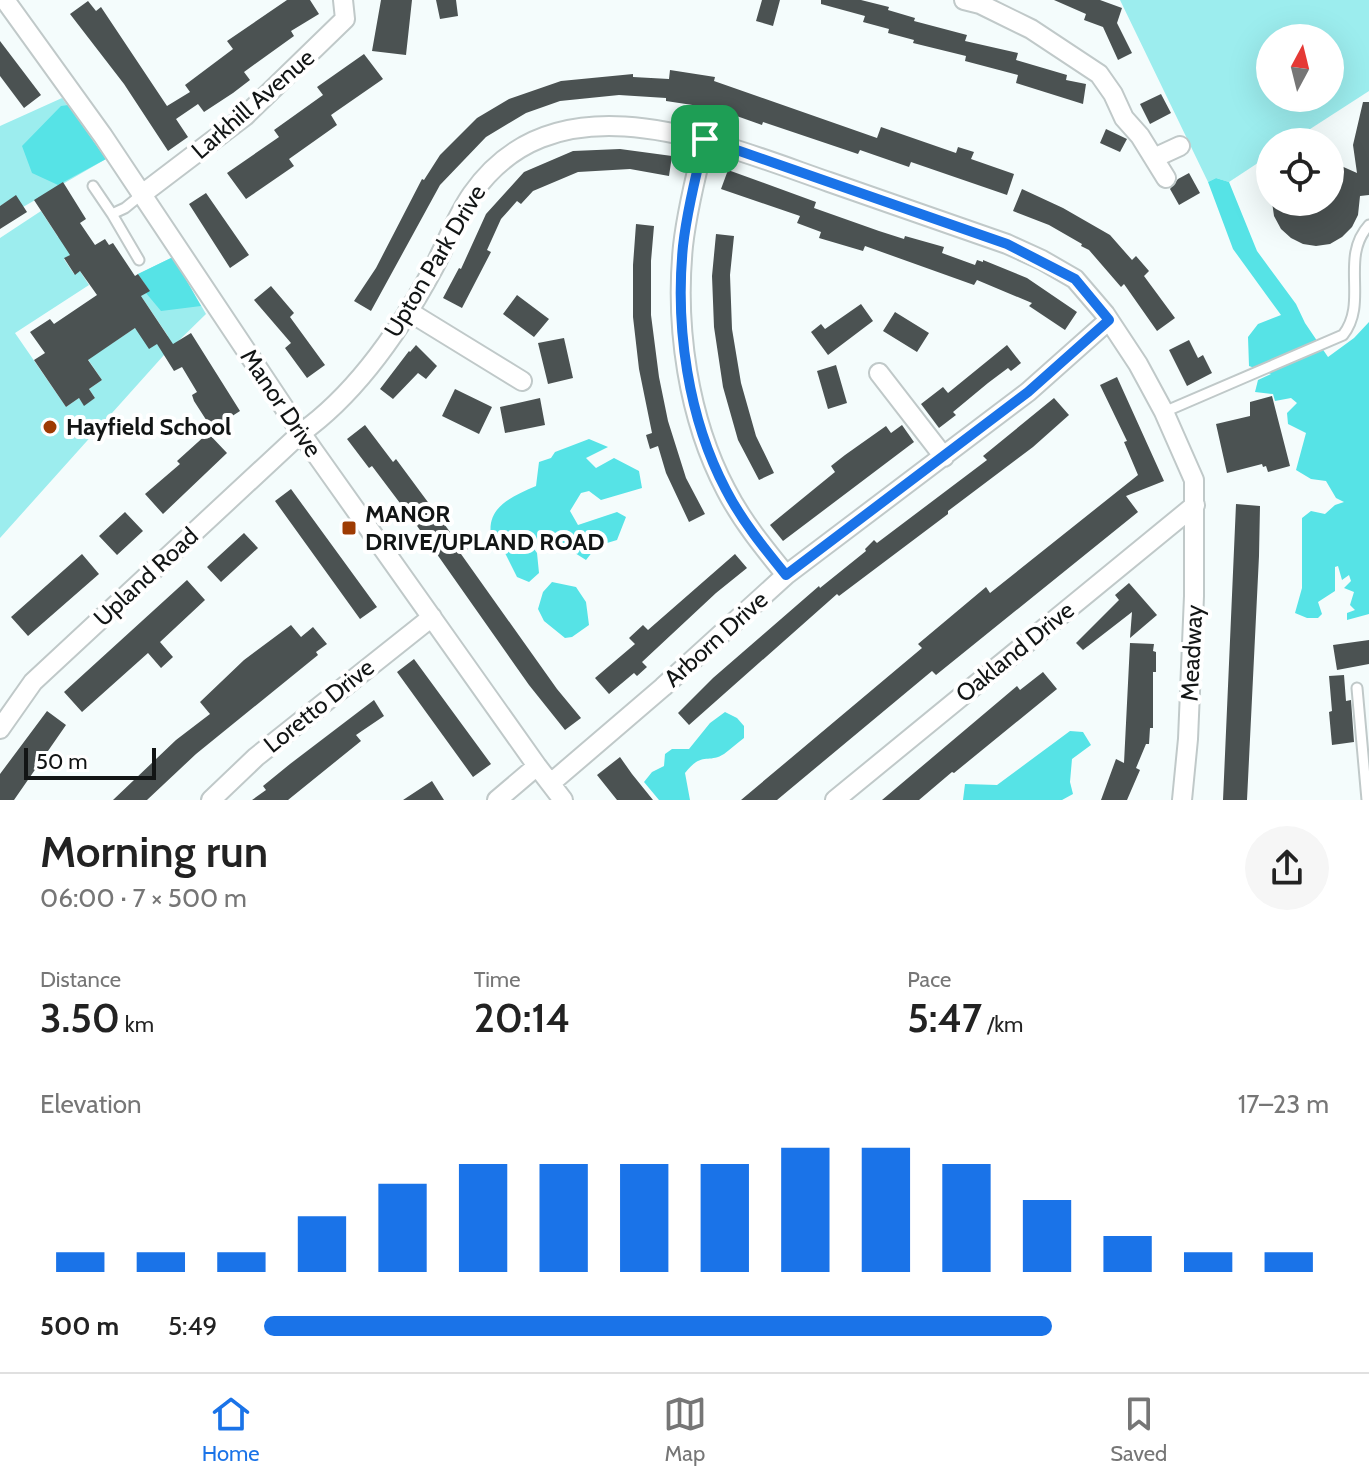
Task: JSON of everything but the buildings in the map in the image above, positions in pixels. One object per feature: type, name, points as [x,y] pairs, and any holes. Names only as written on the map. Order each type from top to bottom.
[{"type":"street","name":"Manor Drive","points":[[5,0],[103,136],[301,433],[563,800]]},
{"type":"street","name":"Larkhill Avenue","points":[[141,195],[221,137],[295,70],[345,19],[343,0]]},
{"type":"street","points":[[964,0],[980,4],[1031,29],[1099,74],[1124,118],[1166,178]]},
{"type":"street","name":"Upton Park Drive","points":[[301,433],[326,415],[346,394],[408,311],[471,195],[493,168],[531,142],[578,129],[642,127],[705,139],[1007,244],[1075,279],[1109,320],[1164,412],[1194,480],[1195,505]]},
{"type":"street","points":[[705,139],[687,218],[681,283],[681,315],[696,414],[725,489],[743,519],[786,575]]},
{"type":"street","points":[[1154,158],[1180,146]]},
{"type":"street","points":[[408,311],[522,381]]},
{"type":"street","name":"Arborn Drive","points":[[551,783],[786,575],[1028,392],[1109,320]]},
{"type":"street","points":[[879,373],[944,457]]},
{"type":"street","name":"Upland Road","points":[[0,729],[33,682],[301,433]]},
{"type":"street","name":"Meadway","points":[[1182,799],[1188,739],[1195,505]]},
{"type":"street","name":"Oakland Drive","points":[[835,800],[1195,505]]},
{"type":"street","name":"Loretto Drive","points":[[211,800],[256,757],[432,617]]},
{"type":"street","points":[[497,800],[537,766]]},
{"type":"lane","points":[[93,186],[139,260]]},
{"type":"lane","points":[[112,214],[141,195]]},
{"type":"lane","points":[[1164,412],[1343,335],[1351,326],[1357,303],[1356,244],[1369,225]]},
{"type":"lane","points":[[1357,688],[1367,800]]},
{"type":"shaded area","points":[[1120,0],[1369,0],[1369,91],[1344,107],[1344,24],[1256,24],[1256,112],[1336,112],[1312,128],[1256,128],[1256,164],[1229,182],[1216,178],[1208,182]]},
{"type":"shaded area","points":[[62,98],[106,159],[23,207],[16,196],[0,206],[0,126]]},
{"type":"shaded area","points":[[68,105],[106,159],[58,185],[32,173],[22,146],[61,106]]},
{"type":"shaded area","points":[[1216,178],[1229,182],[1257,251],[1296,304],[1328,357],[1354,338],[1369,322],[1369,614],[1347,620],[1347,613],[1355,610],[1350,605],[1354,592],[1344,588],[1351,581],[1349,575],[1342,580],[1338,566],[1335,567],[1335,591],[1318,602],[1322,614],[1318,618],[1307,618],[1295,613],[1302,588],[1302,518],[1311,511],[1325,514],[1344,502],[1336,498],[1326,481],[1311,479],[1296,470],[1306,433],[1288,424],[1287,413],[1297,403],[1291,398],[1275,401],[1273,394],[1255,392],[1258,380],[1271,374],[1249,366],[1248,337],[1258,324],[1281,315],[1233,249],[1208,182]]},
{"type":"shaded area","points":[[41,211],[58,237],[77,225],[88,242],[64,259],[74,274],[80,271],[89,285],[15,333],[66,407],[79,398],[84,405],[95,398],[89,389],[102,380],[83,352],[96,354],[135,328],[168,336],[141,296],[149,290],[138,274],[173,257],[206,314],[164,355],[0,538],[0,238]]},
{"type":"shaded area","points":[[173,257],[201,306],[161,311],[146,293],[149,290],[138,274]]},
{"type":"shaded area","points":[[589,439],[608,447],[586,458],[596,468],[614,458],[639,471],[642,488],[601,500],[589,491],[581,493],[570,511],[578,525],[617,512],[626,517],[617,540],[597,546],[586,560],[551,538],[543,546],[529,542],[537,553],[539,573],[529,582],[517,577],[502,547],[494,548],[491,524],[494,515],[506,501],[536,486],[539,462]]},
{"type":"shaded area","points":[[552,582],[576,587],[586,602],[589,625],[572,637],[565,638],[544,621],[538,609],[543,592]]},
{"type":"shaded area","points":[[725,712],[744,726],[744,738],[724,754],[691,766],[685,773],[690,800],[659,800],[644,782],[652,772],[664,766],[665,754],[672,749],[689,749],[710,723]]},
{"type":"shaded area","points":[[1070,731],[1083,732],[1091,745],[1072,759],[1070,782],[1073,794],[1062,800],[963,800],[965,784],[997,785]]},
{"type":"place","name":"Hayfield School","points":[[50,427]]},
{"type":"place","name":"MANOR DRIVE/UPLAND ROAD","points":[[349,528]]},
{"type":"route","points":[[705,139],[1007,244],[1075,279],[1109,320],[1028,392],[786,575],[743,519],[725,489],[696,414],[681,315],[681,283],[687,218],[705,139]]}]
